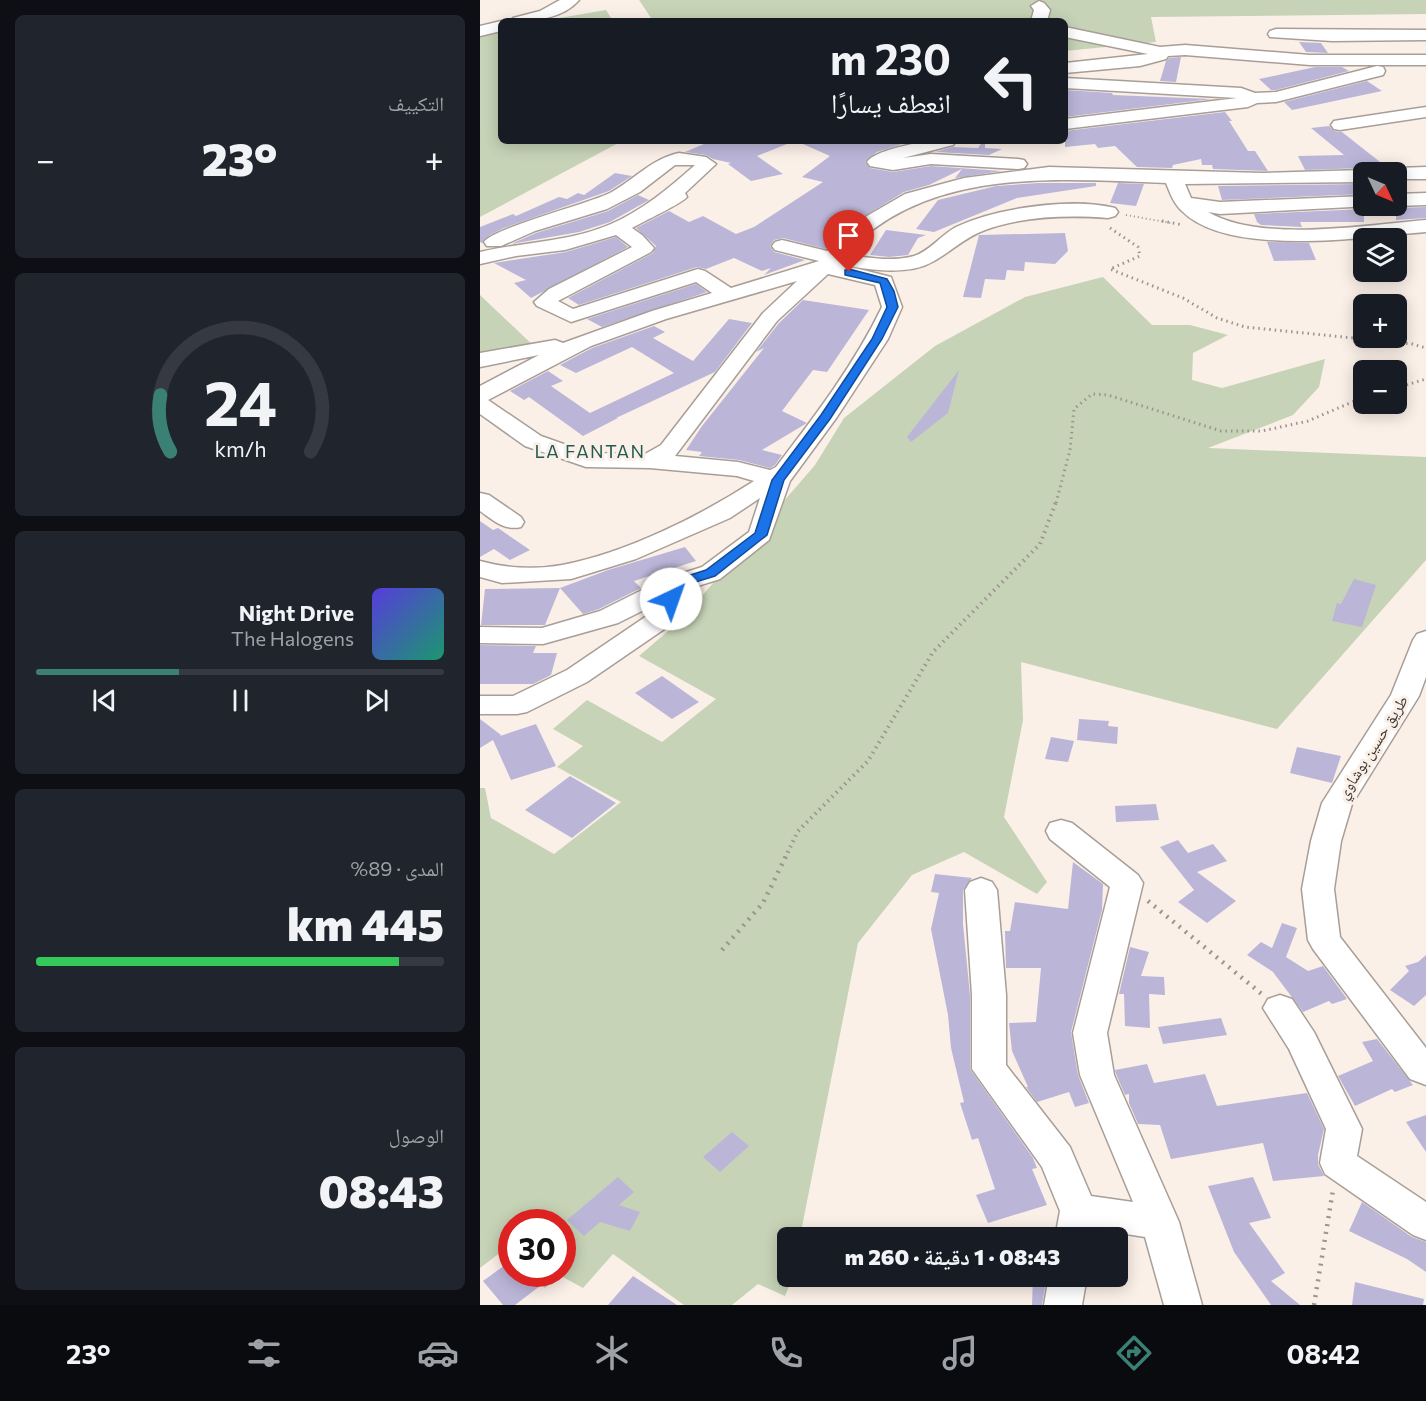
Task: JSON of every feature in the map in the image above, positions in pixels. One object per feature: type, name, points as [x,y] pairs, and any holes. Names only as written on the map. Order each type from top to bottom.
[{"type":"street","points":[[530,18],[545,14],[571,0]]},
{"type":"street","points":[[480,31],[498,27]]},
{"type":"street","points":[[1068,33],[1160,52],[1185,50],[1310,60],[1426,60]]},
{"type":"street","points":[[1276,34],[1426,35]]},
{"type":"street","points":[[1068,68],[1154,58],[1160,56],[1160,52]]},
{"type":"street","points":[[1068,83],[1241,93],[1253,98],[1275,97],[1376,72],[1394,61]]},
{"type":"street","points":[[1068,124],[1248,102],[1253,98]]},
{"type":"street","points":[[1340,125],[1426,112]]},
{"type":"street","points":[[935,144],[869,160],[893,165],[931,159],[1078,173],[1173,178],[1262,179],[1353,176]]},
{"type":"street","points":[[480,249],[498,240],[612,201],[635,187],[657,166],[673,159],[706,164],[662,203]]},
{"type":"street","points":[[650,461],[669,450],[770,317],[874,220],[912,198],[964,184],[1044,169]]},
{"type":"street","points":[[1407,174],[1426,173]]},
{"type":"street","points":[[1173,178],[1183,202],[1211,224],[1246,233],[1300,235],[1426,226]]},
{"type":"street","points":[[480,258],[516,250],[565,244],[618,228],[662,203],[711,185]]},
{"type":"street","points":[[1407,200],[1426,199]]},
{"type":"street","points":[[1183,202],[1220,208],[1353,202]]},
{"type":"street","points":[[480,394],[583,341],[828,262],[920,261],[963,231],[1012,217],[1079,209],[1108,212]]},
{"type":"street","points":[[618,228],[635,238],[644,248],[556,293],[544,302],[571,316],[698,275],[728,295]]},
{"type":"street","points":[[480,569],[502,575],[562,573],[627,554],[721,513],[778,477],[826,417],[877,339],[892,307],[884,281],[782,246]]},
{"type":"street","points":[[480,360],[583,341]]},
{"type":"street","points":[[480,404],[533,441],[586,460],[650,461],[738,469],[778,477]]},
{"type":"street","points":[[480,635],[543,636],[609,617],[673,585],[711,573],[760,535],[778,477]]},
{"type":"street","points":[[480,500],[513,522]]},
{"type":"street","points":[[480,705],[517,705],[577,676],[670,613],[673,585]]},
{"type":"street","name":"طريق حسين بوشاوي","points":[[1426,640],[1405,696],[1337,803],[1326,842],[1318,889],[1324,940],[1422,1069],[1426,1071]]},
{"type":"street","points":[[1061,831],[1127,883],[1090,1033],[1097,1075],[1160,1222],[1182,1305]]},
{"type":"street","points":[[981,890],[989,995],[989,1069],[1057,1158],[1076,1224],[1160,1222]]},
{"type":"street","points":[[1280,1008],[1302,1042],[1344,1129],[1338,1163],[1426,1223]]},
{"type":"street","points":[[1063,1305],[1066,1287]]},
{"type":"path","points":[[1211,224],[1194,227],[1108,212],[1102,216],[1106,225],[1138,248],[1140,256],[1110,269],[1184,298],[1217,318],[1245,327],[1412,344],[1426,348]]},
{"type":"path","points":[[1407,385],[1426,380]]},
{"type":"path","points":[[722,950],[764,903],[798,831],[868,761],[933,652],[996,585],[1040,544],[1054,510],[1070,450],[1074,409],[1092,394],[1108,395],[1221,431],[1262,431],[1308,421],[1353,402]]},
{"type":"path","points":[[1127,883],[1280,1008]]},
{"type":"path","points":[[1314,1305],[1338,1163]]},
{"type":"green space","points":[[639,0],[1426,0],[1426,14],[1151,17],[1156,42],[1068,51],[1068,18],[651,18]]},
{"type":"green space","points":[[606,10],[611,18],[559,18]]},
{"type":"green space","points":[[498,32],[498,144],[616,144],[480,217],[480,37]]},
{"type":"green space","points":[[1103,277],[1152,325],[1190,325],[1228,335],[1193,353],[1192,380],[1222,388],[1325,359],[1319,387],[1293,415],[1208,448],[1426,457],[1426,560],[1277,729],[1021,662],[1023,720],[1004,817],[1047,882],[1037,894],[964,852],[912,875],[858,943],[802,1227],[777,1227],[777,1287],[789,1287],[785,1296],[758,1284],[732,1305],[684,1305],[613,1254],[583,1288],[576,1284],[576,1209],[498,1209],[498,1254],[480,1268],[480,788],[485,788],[491,818],[554,854],[621,802],[557,767],[583,746],[553,729],[587,700],[662,742],[716,699],[639,656],[682,619],[815,465],[844,418],[935,346],[1025,297]]},
{"type":"green space","points":[[480,295],[537,349],[480,360]]},
{"type":"building","points":[[1299,42],[1321,43],[1328,53],[1306,52]]},
{"type":"building","points":[[1181,57],[1176,82],[1160,81],[1166,61],[1169,58]]},
{"type":"building","points":[[1315,67],[1342,67],[1349,71],[1276,90],[1271,90],[1259,79]]},
{"type":"building","points":[[1367,81],[1382,91],[1292,110],[1284,102]]},
{"type":"building","points":[[1068,90],[1112,93],[1113,95],[1212,99],[1068,117]]},
{"type":"building","points":[[1225,112],[1248,151],[1255,151],[1268,171],[1213,169],[1212,165],[1202,165],[1201,159],[1173,165],[1172,168],[1137,167],[1115,146],[1098,148],[1095,144],[1065,147],[1065,144],[1068,144],[1068,131]]},
{"type":"building","points":[[1329,126],[1334,131],[1342,132],[1380,162],[1353,162],[1353,168],[1305,170],[1298,156],[1344,155],[1311,128]]},
{"type":"building","points":[[704,144],[787,144],[757,156],[783,174],[751,181],[728,164],[731,163],[706,155],[685,152]]},
{"type":"building","points":[[803,144],[902,144],[877,152],[865,162],[870,168],[893,172],[931,166],[1002,171],[955,178],[962,169],[929,185],[904,192],[863,217],[843,225],[852,226],[826,249],[783,238],[774,240],[770,246],[774,252],[805,260],[764,275],[771,268],[762,271],[734,258],[706,269],[697,267],[579,305],[568,298],[653,253],[656,246],[636,228],[669,211],[689,222],[703,216],[736,234],[754,227],[823,182],[802,177],[830,156]]},
{"type":"building","points":[[981,144],[985,144],[985,148],[1002,149],[989,155],[935,152],[953,147],[978,148]]},
{"type":"building","points":[[615,173],[632,176],[609,191],[504,228],[490,235],[482,243],[480,242],[480,227],[513,214],[516,216],[559,197],[567,199],[578,193],[584,195]]},
{"type":"building","points":[[1096,183],[1096,186],[1017,198],[934,232],[916,229],[938,200],[996,186]]},
{"type":"building","points":[[1118,183],[1144,184],[1136,206],[1110,203]]},
{"type":"building","points":[[1353,184],[1353,194],[1222,200],[1218,186]]},
{"type":"building","points":[[638,195],[649,200],[610,222],[579,232],[511,244],[536,233],[608,211]]},
{"type":"building","points":[[1426,207],[1426,218],[1396,220],[1396,216],[1407,216],[1407,208]]},
{"type":"building","points":[[1353,210],[1353,216],[1364,216],[1364,222],[1300,222],[1302,227],[1261,225],[1254,214]]},
{"type":"building","points":[[886,230],[926,235],[918,238],[908,255],[889,257],[870,255]]},
{"type":"building","points":[[1065,233],[1068,251],[1055,264],[1025,262],[1024,271],[1007,270],[1005,280],[985,279],[981,298],[963,297],[979,235]]},
{"type":"building","points":[[616,237],[628,247],[531,298],[514,283],[526,280],[494,263],[566,252]]},
{"type":"building","points":[[1267,242],[1309,243],[1316,260],[1274,261]]},
{"type":"building","points":[[696,284],[707,292],[602,327],[587,319]]},
{"type":"building","points":[[803,300],[869,310],[827,372],[813,370],[782,411],[807,423],[762,450],[782,455],[775,465],[770,468],[739,460],[699,456],[702,452],[686,450],[702,426],[764,348],[756,352],[779,323]]},
{"type":"building","points":[[729,319],[752,323],[715,372],[583,436],[529,397],[524,400],[510,391],[548,371],[563,381],[551,386],[590,413],[674,373],[632,347],[576,373],[560,365],[592,348],[654,326],[665,332],[653,338],[693,361]]},
{"type":"building","points":[[959,370],[948,413],[911,442],[907,437]]},
{"type":"building","points":[[480,521],[493,530],[498,528],[530,550],[510,560],[494,549],[480,557]]},
{"type":"building","points":[[685,547],[696,561],[634,581],[641,588],[599,609],[583,614],[560,588],[608,570]]},
{"type":"building","points":[[1354,579],[1376,585],[1362,627],[1332,621],[1337,603],[1341,604]]},
{"type":"building","points":[[560,588],[545,625],[481,625],[485,589]]},
{"type":"building","points":[[480,645],[536,646],[533,653],[557,653],[551,675],[533,684],[480,684]]},
{"type":"building","points":[[662,676],[699,702],[672,719],[635,693]]},
{"type":"building","points":[[480,719],[500,736],[536,724],[556,766],[511,780],[493,740],[480,748]]},
{"type":"building","points":[[1079,719],[1109,721],[1108,726],[1118,727],[1117,744],[1077,740]]},
{"type":"building","points":[[1051,737],[1074,741],[1068,762],[1045,759]]},
{"type":"building","points":[[1297,747],[1341,756],[1332,783],[1290,773]]},
{"type":"building","points":[[570,776],[616,803],[572,838],[525,810]]},
{"type":"building","points":[[1156,804],[1159,820],[1116,822],[1115,806]]},
{"type":"building","points":[[1178,840],[1188,853],[1213,844],[1227,861],[1197,872],[1236,901],[1207,923],[1178,902],[1194,890],[1160,847]]},
{"type":"building","points":[[1073,862],[1103,884],[1102,910],[1071,1032],[1078,1075],[1089,1103],[1075,1107],[1069,1092],[1037,1102],[1026,1087],[1028,1087],[1012,1051],[1009,1023],[1036,1022],[1041,968],[1006,968],[1005,931],[1010,931],[1015,902],[1068,909]]},
{"type":"building","points":[[935,874],[972,878],[963,890],[963,924],[970,995],[970,1069],[1033,1158],[1037,1168],[1032,1169],[1047,1205],[988,1223],[976,1195],[995,1189],[978,1138],[972,1140],[960,1103],[964,1102],[951,1048],[948,1015],[931,929],[939,893],[931,892]]},
{"type":"building","points":[[1282,923],[1297,928],[1286,957],[1308,971],[1323,966],[1347,999],[1332,1004],[1329,1001],[1303,1012],[1273,972],[1247,955],[1261,942],[1272,948]]},
{"type":"building","points":[[1130,947],[1149,952],[1141,976],[1164,977],[1165,995],[1149,994],[1150,1028],[1125,1026],[1124,994],[1119,994]]},
{"type":"building","points":[[1426,955],[1426,995],[1414,1006],[1390,990],[1409,971],[1405,966],[1418,962]]},
{"type":"building","points":[[1221,1018],[1227,1035],[1163,1044],[1158,1027]]},
{"type":"building","points":[[1377,1039],[1413,1085],[1395,1092],[1392,1089],[1355,1106],[1338,1076],[1373,1061],[1362,1042]]},
{"type":"building","points":[[1147,1064],[1154,1083],[1205,1074],[1217,1106],[1307,1093],[1324,1129],[1318,1164],[1324,1176],[1273,1181],[1263,1143],[1171,1159],[1160,1125],[1138,1124],[1129,1103],[1129,1094],[1125,1095],[1115,1070]]},
{"type":"building","points":[[1426,1115],[1426,1152],[1406,1122]]},
{"type":"building","points":[[732,1132],[749,1146],[720,1172],[703,1157]]},
{"type":"building","points":[[618,1177],[634,1192],[619,1205],[640,1212],[630,1231],[600,1222],[584,1236],[576,1228],[576,1212]]},
{"type":"building","points":[[1253,1177],[1271,1218],[1249,1223],[1285,1273],[1271,1281],[1300,1305],[1271,1305],[1234,1252],[1208,1186]]},
{"type":"building","points":[[1362,1202],[1412,1237],[1426,1242],[1426,1272],[1407,1259],[1349,1231]]},
{"type":"building","points":[[498,1270],[498,1287],[539,1287],[515,1305],[503,1305],[483,1281]]},
{"type":"building","points":[[633,1276],[677,1305],[608,1305]]},
{"type":"building","points":[[1355,1282],[1424,1299],[1423,1305],[1352,1305]]},
{"type":"building","points":[[1033,1287],[1045,1287],[1042,1305],[1032,1305]]},
{"type":"district","name":"LA FANTAN","points":[[590,452]]},
{"type":"route","points":[[671,599],[673,585],[711,573],[760,535],[778,480],[826,417],[877,339],[892,307],[889,291],[884,281],[849,272]]}]
